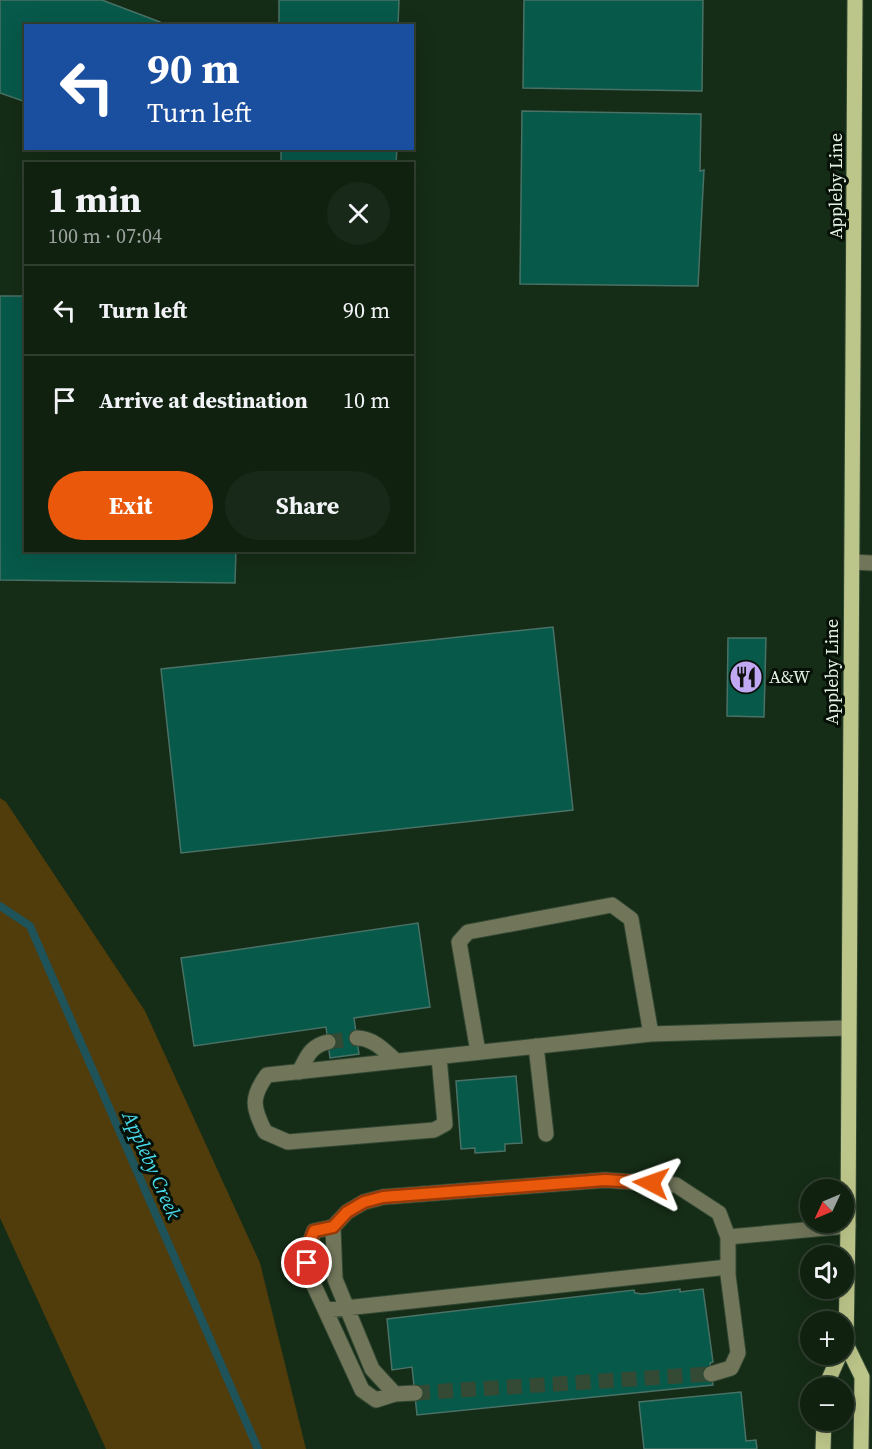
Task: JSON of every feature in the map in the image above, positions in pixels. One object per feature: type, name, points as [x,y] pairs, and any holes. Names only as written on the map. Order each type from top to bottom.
[{"type":"main road","name":"Appleby Line","points":[[848,1179],[855,0]]},
{"type":"main road","name":"Appleby Line","points":[[845,1311],[848,1233]]},
{"type":"main road","name":"Appleby Line","points":[[854,1365],[862,1377],[861,1449]]},
{"type":"main road","points":[[823,1449],[824,1431]]},
{"type":"lane","points":[[852,562],[872,563]]},
{"type":"lane","points":[[478,1052],[459,942],[468,932],[612,905],[631,919],[651,1034]]},
{"type":"lane","points":[[439,1057],[445,1124],[434,1130],[288,1142],[265,1132],[255,1113],[255,1091],[267,1075],[651,1034],[848,1028]]},
{"type":"lane","points":[[357,1038],[364,1038],[380,1046],[396,1061]]},
{"type":"lane","points":[[298,1072],[309,1052],[316,1045],[328,1042]]},
{"type":"lane","points":[[536,1046],[546,1134]]},
{"type":"lane","points":[[415,1393],[395,1394],[376,1400],[362,1390],[311,1279],[307,1263],[308,1246],[314,1231],[333,1227],[347,1212],[364,1202],[383,1197],[605,1180],[676,1185],[719,1213],[728,1237],[728,1267],[737,1358],[727,1371],[711,1374]]},
{"type":"lane","points":[[333,1227],[335,1278],[346,1308],[372,1369],[395,1394]]},
{"type":"lane","points":[[728,1237],[800,1231]]},
{"type":"lane","points":[[327,1310],[728,1267]]},
{"type":"shaded area","points":[[0,798],[6,802],[145,1011],[260,1263],[306,1449],[106,1449],[0,1218]]},
{"type":"building","points":[[0,0],[102,0],[160,22],[159,24],[24,24],[24,101],[0,93]]},
{"type":"building","points":[[279,0],[399,0],[398,24],[279,24]]},
{"type":"building","points":[[524,0],[703,0],[702,91],[523,88]]},
{"type":"building","points":[[522,111],[701,114],[700,171],[704,170],[698,286],[520,284]]},
{"type":"building","points":[[281,150],[397,150],[396,162],[281,162]]},
{"type":"building","points":[[0,296],[24,296],[24,552],[236,552],[235,583],[0,580]]},
{"type":"building","points":[[553,627],[573,810],[181,853],[161,669]]},
{"type":"building","name":"A&W","points":[[728,638],[766,638],[764,717],[727,716]]},
{"type":"building","points":[[418,923],[430,1007],[354,1018],[359,1054],[330,1058],[326,1027],[194,1046],[181,958]]},
{"type":"building","points":[[516,1076],[522,1143],[505,1144],[505,1151],[475,1153],[475,1148],[461,1149],[456,1081]]},
{"type":"building","points":[[680,1289],[680,1292],[703,1289],[713,1362],[710,1363],[713,1385],[417,1415],[412,1367],[392,1370],[387,1319],[634,1290],[635,1293],[642,1294]]},
{"type":"building","points":[[741,1392],[746,1441],[756,1440],[757,1449],[644,1449],[639,1402]]},
{"type":"waterway","name":"Appleby Creek","points":[[0,906],[30,926],[258,1449]]},
{"type":"tunnel","points":[[328,1042],[357,1038]]},
{"type":"tunnel","points":[[415,1393],[711,1374]]},
{"type":"place","name":"A&W","points":[[746,677]]},
{"type":"route","points":[[307,1263],[308,1246],[314,1231],[333,1227],[347,1212],[364,1202],[383,1197],[605,1180],[651,1183]]}]
